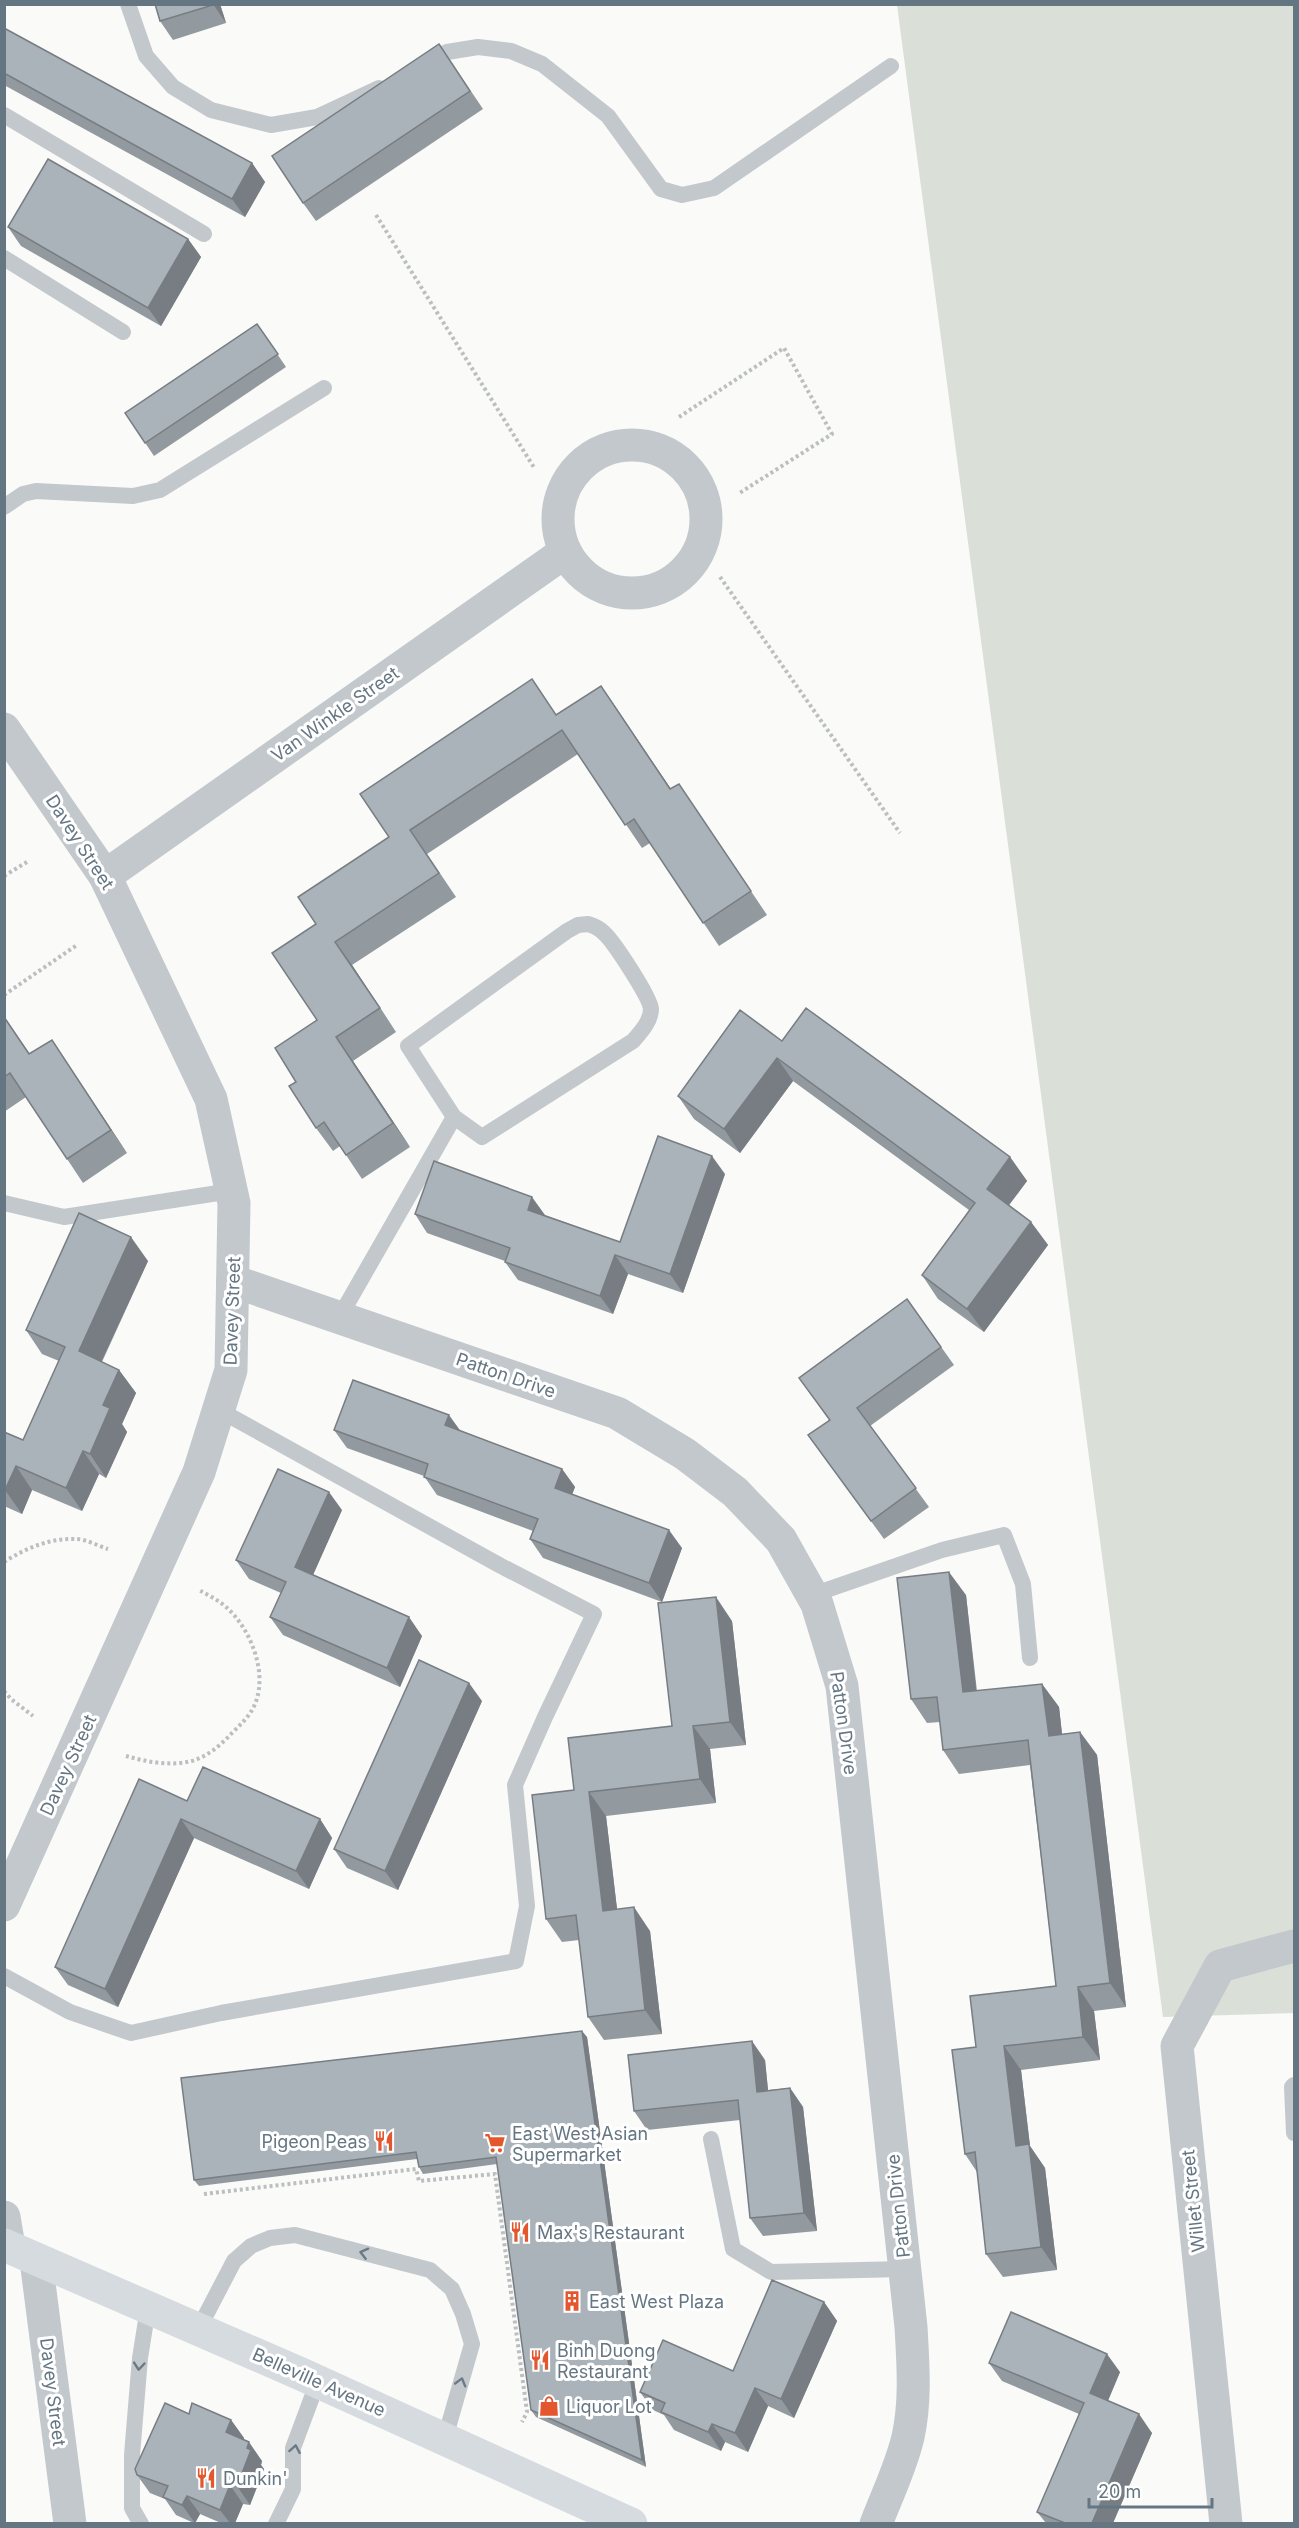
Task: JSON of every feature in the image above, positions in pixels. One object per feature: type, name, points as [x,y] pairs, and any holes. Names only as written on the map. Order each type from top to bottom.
[{"type":"main road","name":"Belleville Avenue","points":[[13,2242],[148,2308],[318,2381],[631,2523]]},
{"type":"street","points":[[624,445],[648,446],[659,450],[670,455],[688,471],[701,491],[706,514],[705,532],[700,549],[689,566],[674,581],[655,590],[634,593],[613,591],[594,583],[577,570],[565,552],[558,530],[558,518],[566,483],[581,464],[601,452],[624,445]]},
{"type":"street","name":"Van Winkle Street","points":[[105,876],[565,552]]},
{"type":"street","name":"Davey Street","points":[[4,729],[105,876],[211,1099],[234,1203],[231,1370],[219,1410],[195,1483],[4,1905]]},
{"type":"street","name":"Patton Drive","points":[[233,1281],[617,1413],[685,1454],[735,1492],[781,1540],[817,1604],[842,1686],[913,2371],[908,2436],[900,2463],[876,2523]]},
{"type":"street","name":"Willet Street","points":[[1226,2523],[1177,2046],[1220,1966],[1294,1946]]},
{"type":"street","name":"Davey Street","points":[[13,2242],[70,2523]]},
{"type":"lane","points":[[128,4],[146,56],[173,87],[211,110],[271,125],[317,117],[394,80]]},
{"type":"lane","points":[[416,69],[447,52],[478,47],[511,51],[542,64],[608,116],[661,189],[681,195],[714,188],[891,66]]},
{"type":"lane","points":[[4,114],[204,234]]},
{"type":"lane","points":[[4,258],[123,332]]},
{"type":"lane","points":[[4,507],[23,494],[36,491],[133,496],[160,490],[324,388]]},
{"type":"lane","points":[[578,925],[596,926],[606,935],[647,996],[651,1012],[644,1030],[633,1041],[482,1137],[454,1117],[408,1046],[567,931],[578,925]]},
{"type":"lane","points":[[339,1318],[454,1117]]},
{"type":"lane","points":[[4,1203],[64,1217],[231,1191]]},
{"type":"lane","points":[[4,1976],[70,2012],[131,2033],[221,2013],[516,1961],[527,1906],[515,1785],[594,1614],[501,1566],[219,1410]]},
{"type":"lane","points":[[812,1595],[942,1550],[1004,1535],[1023,1584],[1030,1658]]},
{"type":"lane","points":[[1294,2085],[1292,2087],[1294,2133]]},
{"type":"lane","points":[[711,2139],[733,2249],[771,2272],[904,2269]]},
{"type":"lane","points":[[198,2330],[234,2261],[251,2246],[270,2238],[295,2235],[430,2270],[452,2289],[472,2344],[444,2438]]},
{"type":"lane","points":[[141,2523],[132,2508],[132,2455],[140,2358],[148,2308]]},
{"type":"lane","points":[[276,2523],[293,2488],[293,2448],[318,2381]]},
{"type":"path","points":[[376,215],[535,468]]},
{"type":"path","points":[[680,417],[784,348],[832,434],[738,494]]},
{"type":"path","points":[[720,577],[900,833]]},
{"type":"path","points":[[4,876],[27,862]]},
{"type":"path","points":[[4,995],[77,945]]},
{"type":"path","points":[[4,1562],[23,1550],[49,1541],[78,1539],[108,1549]]},
{"type":"path","points":[[126,1756],[147,1762],[167,1763],[194,1760],[215,1749],[229,1737],[246,1719],[255,1702],[259,1677],[254,1646],[228,1608],[199,1590]]},
{"type":"path","points":[[4,1691],[33,1716]]},
{"type":"path","points":[[204,2194],[416,2169],[419,2181],[495,2174],[527,2412],[522,2422]]},
{"type":"shaded area","points":[[897,5],[1294,5],[1294,2013],[1163,2017]]},
{"type":"building","points":[[155,4],[213,4],[213,5],[160,21]]},
{"type":"building","points":[[4,28],[252,163],[232,199],[4,73]]},
{"type":"building","points":[[439,44],[470,91],[303,203],[272,156]]},
{"type":"building","points":[[48,159],[188,239],[148,308],[8,227]]},
{"type":"building","points":[[257,324],[278,354],[145,443],[125,413]]},
{"type":"building","points":[[532,679],[556,715],[601,686],[670,789],[679,784],[751,891],[703,923],[634,819],[625,825],[562,730],[410,830],[439,873],[335,942],[380,1008],[336,1037],[393,1123],[346,1155],[324,1122],[316,1128],[289,1086],[296,1082],[275,1048],[317,1020],[272,953],[316,924],[298,897],[389,837],[360,794]]},
{"type":"building","points":[[806,1008],[1010,1157],[987,1189],[1031,1222],[967,1309],[922,1275],[975,1203],[777,1058],[724,1129],[678,1096],[740,1010],[782,1041]]},
{"type":"building","points":[[4,1017],[29,1054],[52,1040],[111,1130],[67,1159],[10,1073],[4,1077]]},
{"type":"building","points":[[658,1136],[712,1156],[670,1274],[615,1255],[600,1296],[505,1262],[510,1248],[415,1214],[434,1161],[532,1197],[528,1210],[620,1242]]},
{"type":"building","points":[[79,1213],[131,1237],[79,1351],[119,1370],[103,1405],[110,1408],[90,1454],[83,1451],[66,1488],[16,1466],[5,1490],[4,1432],[23,1440],[65,1347],[26,1330]]},
{"type":"building","points":[[907,1299],[941,1347],[857,1408],[916,1488],[871,1521],[808,1435],[830,1420],[799,1378]]},
{"type":"building","points":[[353,1380],[449,1415],[445,1425],[562,1469],[555,1488],[669,1530],[649,1583],[530,1539],[538,1519],[424,1477],[428,1464],[334,1430]]},
{"type":"building","points":[[278,1469],[329,1492],[295,1567],[409,1617],[387,1668],[270,1617],[286,1582],[236,1560]]},
{"type":"building","points":[[949,1572],[963,1692],[1042,1684],[1049,1736],[1080,1732],[1110,1983],[1078,1987],[1083,2037],[1004,2046],[1016,2146],[1029,2144],[1041,2247],[986,2254],[975,2152],[965,2154],[952,2050],[976,2047],[970,1996],[1056,1986],[1028,1740],[943,1750],[937,1697],[911,1699],[897,1578]]},
{"type":"building","points":[[716,1597],[730,1722],[693,1726],[700,1779],[589,1792],[603,1911],[634,1907],[645,2010],[588,2017],[576,1915],[546,1919],[532,1795],[574,1790],[568,1738],[672,1726],[658,1603]]},
{"type":"building","points":[[419,1660],[469,1683],[385,1871],[334,1849]]},
{"type":"building","points":[[203,1767],[320,1819],[296,1871],[181,1819],[105,1989],[55,1967],[139,1779],[187,1801]]},
{"type":"building","name":"East West Plaza","points":[[582,2031],[642,2460],[531,2410],[496,2157],[419,2167],[416,2152],[194,2180],[181,2078]]},
{"type":"building","points":[[752,2041],[757,2092],[790,2088],[804,2213],[750,2218],[738,2100],[634,2111],[628,2055]]},
{"type":"building","points":[[772,2280],[824,2302],[781,2399],[755,2388],[735,2433],[712,2424],[708,2432],[661,2412],[665,2403],[640,2392],[663,2340],[733,2371]]},
{"type":"building","points":[[1011,2312],[1107,2354],[1090,2393],[1139,2414],[1092,2523],[1065,2523],[1037,2512],[1084,2403],[989,2363]]},
{"type":"building","name":"Dunkin'","points":[[165,2403],[189,2414],[192,2403],[231,2420],[226,2432],[249,2442],[247,2448],[251,2450],[237,2486],[230,2485],[220,2510],[187,2496],[182,2505],[163,2497],[168,2486],[137,2475],[135,2469]]},
{"type":"place","name":"Pigeon Peas","points":[[384,2141]]},
{"type":"place","name":"East West Asian Supermarket","points":[[495,2143]]},
{"type":"place","name":"Max's Restaurant","points":[[520,2232]]},
{"type":"place","name":"East West Plaza","points":[[572,2301]]},
{"type":"place","name":"Binh Duong Restaurant","points":[[540,2360]]},
{"type":"place","name":"Liquor Lot","points":[[549,2406]]},
{"type":"place","name":"Dunkin'","points":[[206,2478]]}]
